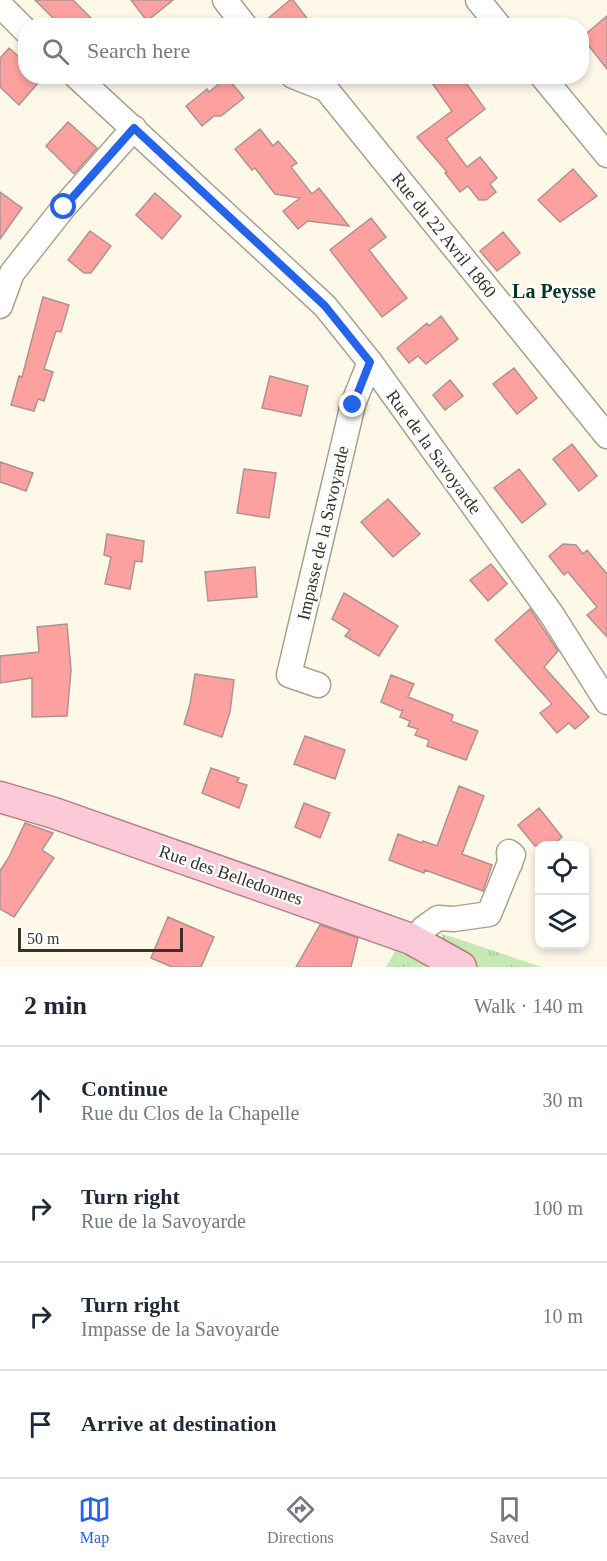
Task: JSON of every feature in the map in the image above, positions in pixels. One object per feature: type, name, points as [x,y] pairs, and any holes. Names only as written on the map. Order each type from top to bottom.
[{"type":"main road","name":"Rue des Belledonnes","points":[[0,797],[54,813],[414,940],[460,966]]},
{"type":"street","points":[[225,0],[239,18]]},
{"type":"street","points":[[478,0],[493,18]]},
{"type":"street","points":[[0,4],[18,23]]},
{"type":"street","name":"Rue de la Savoyarde","points":[[85,84],[325,306],[370,362],[552,615],[607,702]]},
{"type":"street","name":"Rue du 22 Avril 1860","points":[[313,84],[326,89],[607,436]]},
{"type":"street","points":[[549,84],[607,155]]},
{"type":"street","points":[[0,306],[12,273],[64,207],[134,128]]},
{"type":"street","name":"Impasse de la Savoyarde","points":[[318,685],[289,675],[353,405],[370,362]]},
{"type":"street","points":[[414,940],[424,928],[438,918],[454,919],[489,914],[510,864]]},
{"type":"green space","points":[[440,933],[542,967],[477,967],[445,941]]},
{"type":"green space","points":[[397,948],[440,967],[386,967]]},
{"type":"building","points":[[35,0],[73,0],[91,18],[53,18]]},
{"type":"building","points":[[131,0],[173,0],[151,18],[145,18]]},
{"type":"building","points":[[293,0],[307,18],[269,18]]},
{"type":"building","points":[[607,16],[607,69],[589,46],[589,31]]},
{"type":"building","points":[[9,48],[18,56],[18,84],[37,84],[19,105],[0,87],[0,58]]},
{"type":"building","points":[[219,84],[233,84],[244,98],[221,116],[214,116],[202,126],[186,106],[207,89],[209,92]]},
{"type":"building","points":[[433,84],[467,84],[485,109],[446,139],[467,167],[480,157],[497,178],[490,184],[496,192],[486,200],[479,200],[468,186],[460,192],[445,173],[447,172],[417,137],[452,111]]},
{"type":"building","points":[[68,122],[97,148],[74,174],[46,146]]},
{"type":"building","points":[[260,129],[273,146],[278,141],[297,163],[291,167],[312,194],[319,188],[349,226],[308,221],[298,229],[283,211],[300,198],[275,194],[255,168],[252,170],[235,149]]},
{"type":"building","points":[[573,169],[597,196],[560,222],[538,200]]},
{"type":"building","points":[[0,192],[22,208],[0,239]]},
{"type":"building","points":[[155,193],[181,216],[162,239],[136,215]]},
{"type":"building","points":[[371,218],[386,237],[369,250],[407,298],[382,317],[330,250]]},
{"type":"building","points":[[90,231],[111,246],[91,273],[84,273],[68,260]]},
{"type":"building","points":[[503,232],[520,253],[497,271],[480,251]]},
{"type":"building","points":[[43,297],[69,305],[61,332],[56,331],[44,369],[53,372],[44,401],[38,399],[34,411],[11,405],[19,376],[22,377]]},
{"type":"building","points":[[441,316],[458,339],[426,364],[418,356],[409,363],[397,348],[427,323],[429,326]]},
{"type":"building","points":[[514,368],[537,398],[517,414],[493,384]]},
{"type":"building","points":[[270,376],[308,386],[301,416],[262,408]]},
{"type":"building","points":[[450,380],[463,396],[445,410],[433,395]]},
{"type":"building","points":[[572,444],[597,476],[579,491],[553,459]]},
{"type":"building","points":[[0,462],[33,473],[26,491],[0,482]]},
{"type":"building","points":[[244,469],[276,473],[269,518],[237,513]]},
{"type":"building","points":[[519,469],[546,504],[522,523],[494,488]]},
{"type":"building","points":[[388,499],[420,534],[393,557],[361,522]]},
{"type":"building","points":[[107,534],[144,541],[142,562],[135,561],[130,589],[105,584],[111,557],[104,555]]},
{"type":"building","points":[[563,544],[576,545],[583,554],[587,550],[607,574],[607,637],[587,615],[597,607],[568,572],[564,575],[549,556]]},
{"type":"building","points":[[491,564],[507,584],[488,601],[470,580]]},
{"type":"building","points":[[255,567],[257,597],[208,601],[205,572]]},
{"type":"building","points":[[344,593],[398,626],[379,656],[345,636],[350,630],[332,619]]},
{"type":"building","points":[[530,609],[558,651],[544,667],[589,717],[575,729],[569,723],[557,733],[540,713],[552,704],[495,640]]},
{"type":"building","points":[[67,624],[71,670],[67,716],[32,717],[32,678],[0,683],[0,656],[39,652],[37,627]]},
{"type":"building","points":[[195,674],[234,680],[230,712],[222,737],[184,724]]},
{"type":"building","points":[[391,675],[414,684],[408,697],[453,715],[451,721],[478,731],[466,760],[427,746],[429,740],[415,735],[418,729],[408,726],[410,721],[400,717],[403,709],[402,711],[381,702]]},
{"type":"building","points":[[305,736],[345,750],[335,779],[294,764]]},
{"type":"building","points":[[211,768],[239,778],[237,782],[247,785],[239,808],[202,793]]},
{"type":"building","points":[[459,786],[484,796],[462,854],[492,865],[483,891],[389,860],[398,834],[437,846]]},
{"type":"building","points":[[304,803],[330,813],[320,838],[295,827]]},
{"type":"building","points":[[539,808],[562,837],[558,841],[535,841],[535,846],[518,825]]},
{"type":"building","points":[[25,823],[53,833],[42,850],[54,858],[14,917],[0,909],[0,871]]},
{"type":"building","points":[[168,917],[214,937],[201,967],[172,967],[151,958]]},
{"type":"building","points":[[320,925],[358,938],[351,967],[296,967]]},
{"type":"district","name":"La Peysse","points":[[554,291]]},
{"type":"route","points":[[64,207],[134,128],[325,306],[370,362],[353,405]]}]
